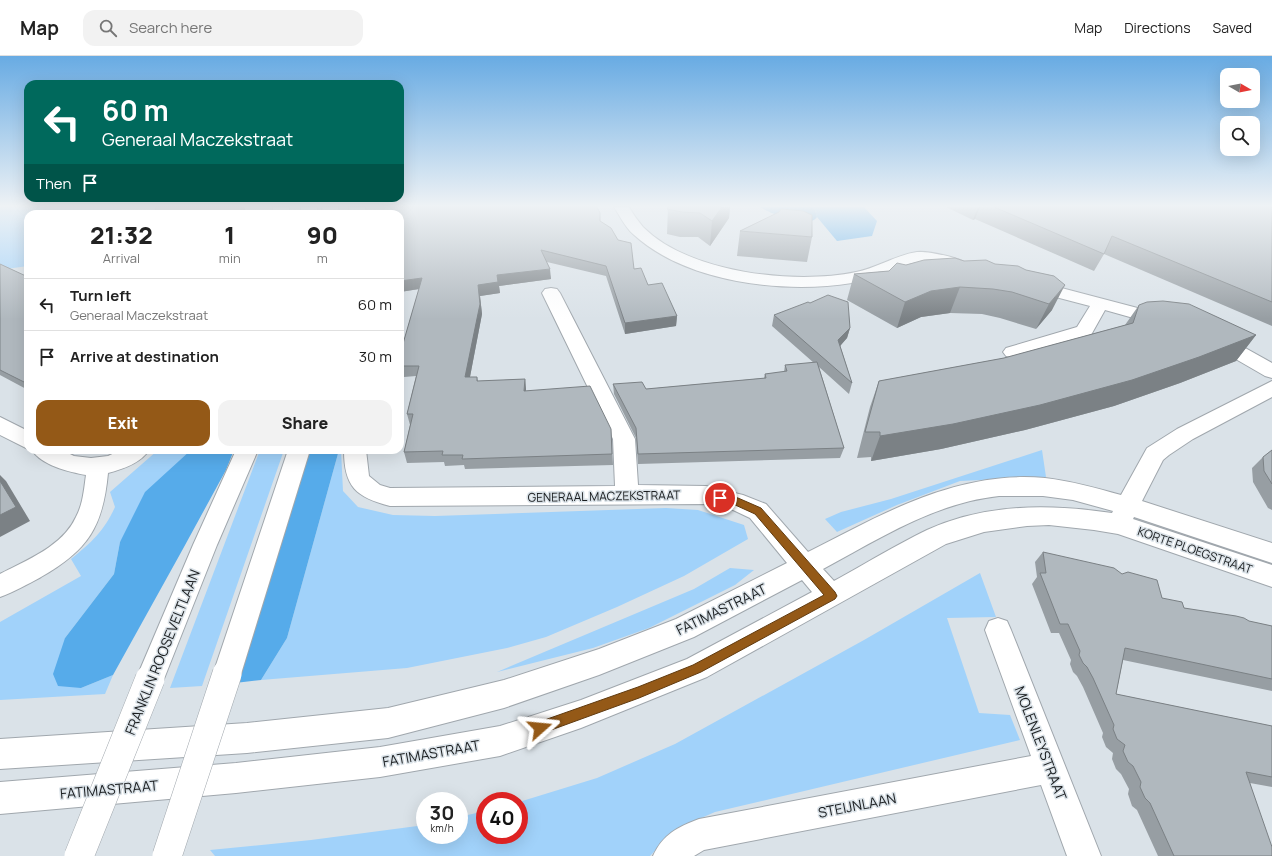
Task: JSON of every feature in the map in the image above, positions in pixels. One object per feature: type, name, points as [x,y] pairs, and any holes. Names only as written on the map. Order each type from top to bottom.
[{"type":"street","points":[[657,244],[663,249],[704,267],[756,279],[806,283],[853,278],[879,271],[913,258],[921,258],[980,271]]},
{"type":"street","points":[[1018,281],[1178,324]]},
{"type":"street","points":[[552,293],[624,439],[627,496]]},
{"type":"street","points":[[1013,352],[1084,332],[1100,304]]},
{"type":"street","points":[[1202,333],[1242,352],[1272,371]]},
{"type":"street","points":[[1124,515],[1142,476],[1155,454],[1164,446],[1272,388]]},
{"type":"street","points":[[0,425],[24,439]]},
{"type":"street","points":[[51,454],[64,462],[80,466],[98,467],[114,464],[131,454]]},
{"type":"street","name":"FRANKLIN ROOSEVELTLAAN","points":[[79,856],[205,545],[245,454]]},
{"type":"street","points":[[167,856],[298,454]]},
{"type":"street","name":"GENERAAL MACZEKSTRAAT","points":[[355,454],[354,465],[359,482],[375,494],[390,498],[706,495],[735,501],[758,511],[831,596]]},
{"type":"street","points":[[0,586],[46,561],[70,545],[84,528],[92,507],[98,467]]},
{"type":"street","points":[[806,566],[915,509],[958,494],[980,489],[999,487],[1049,488],[1072,491],[1124,515]]},
{"type":"street","points":[[831,596],[937,538],[978,523],[1017,517],[1045,515],[1078,517],[1124,515]]},
{"type":"street","name":"KORTE PLOEGSTRAAT","points":[[1124,515],[1272,553]]},
{"type":"street","name":"KORTE PLOEGSTRAAT","points":[[1124,515],[1272,576]]},
{"type":"street","name":"FATIMASTRAAT","points":[[0,754],[247,738],[388,723],[504,694],[599,662],[685,628],[806,566]]},
{"type":"street","name":"FATIMASTRAAT","points":[[0,798],[236,778],[380,762],[500,741],[610,703],[697,668],[831,596]]},
{"type":"street","name":"MOLENLEYSTRAAT","points":[[998,630],[1084,856]]},
{"type":"street","name":"STEIJNLAAN","points":[[670,856],[678,847],[699,835],[1051,768]]},
{"type":"shaded area","points":[[0,244],[24,244],[24,267],[6,269],[0,267]]},
{"type":"shaded area","points":[[1042,450],[1046,477],[960,481],[897,505],[837,532],[825,519],[841,512],[891,499]]},
{"type":"shaded area","points":[[153,454],[188,454],[120,542],[114,574],[65,638],[81,688],[113,675],[105,694],[0,700],[0,622],[81,576],[71,559],[97,536],[111,515],[115,507],[110,492]]},
{"type":"shaded area","points":[[187,454],[232,454],[226,470],[113,675],[81,688],[58,686],[53,674],[65,638],[114,574],[120,542],[145,492]]},
{"type":"shaded area","points":[[258,454],[283,454],[202,686],[170,688]]},
{"type":"shaded area","points":[[305,454],[338,454],[287,638],[261,680],[235,683]]},
{"type":"shaded area","points":[[338,454],[341,454],[343,491],[358,507],[393,515],[435,516],[666,508],[698,510],[744,525],[748,539],[684,576],[617,607],[546,637],[507,648],[407,668],[261,680],[287,638]]},
{"type":"shaded area","points":[[730,568],[754,570],[735,585],[649,628],[593,648],[497,672],[694,589]]},
{"type":"shaded area","points":[[980,573],[996,617],[947,618],[979,713],[1010,715],[1020,740],[715,812],[676,829],[650,856],[215,856],[210,850],[311,840],[416,826],[416,844],[468,844],[468,815],[476,813],[476,844],[528,844],[528,799],[597,778],[675,744],[864,640]]},
{"type":"building","points":[[404,244],[631,244],[634,269],[641,268],[648,285],[662,283],[677,316],[625,323],[606,266],[541,250],[550,269],[497,275],[498,282],[478,285],[480,304],[465,377],[477,377],[477,381],[525,379],[524,391],[590,386],[611,429],[612,454],[462,459],[463,455],[442,455],[443,451],[404,452],[413,414],[407,414],[419,366],[404,366],[404,340],[422,278],[404,280]]},
{"type":"building","points":[[1081,244],[1108,244],[1104,254]]},
{"type":"building","points":[[1132,244],[1272,244],[1272,302]]},
{"type":"building","points":[[955,258],[964,261],[986,260],[995,264],[1018,266],[1026,270],[1054,276],[1065,285],[1049,304],[1012,292],[960,287],[931,291],[905,302],[854,274],[889,271],[897,263],[906,265],[924,260]]},
{"type":"building","points":[[0,264],[24,275],[24,382],[0,370]]},
{"type":"building","points":[[828,295],[848,302],[850,328],[838,340],[852,383],[774,315],[808,302],[810,303]]},
{"type":"building","points":[[1163,301],[1189,304],[1256,335],[1199,357],[1132,380],[1040,405],[953,424],[880,436],[880,432],[865,432],[879,381],[1004,358],[1133,323],[1139,305],[1147,302]]},
{"type":"building","points":[[817,362],[844,448],[638,454],[636,428],[613,384],[642,382],[646,389],[766,378],[765,374],[787,371],[785,365]]},
{"type":"building","points":[[1272,450],[1272,484],[1264,471],[1263,457]]},
{"type":"building","points":[[0,481],[16,507],[0,515]]},
{"type":"building","points":[[1043,552],[1114,568],[1122,574],[1128,572],[1157,580],[1162,598],[1182,602],[1184,608],[1236,616],[1249,621],[1272,626],[1272,679],[1125,648],[1116,694],[1272,726],[1272,777],[1246,772],[1272,847],[1272,856],[1174,856],[1150,803],[1145,798],[1140,787],[1141,782],[1123,751],[1125,745],[1117,739],[1113,729],[1114,725],[1093,678],[1079,655],[1080,651],[1068,624],[1060,624],[1040,573],[1046,573]]},
{"type":"route","points":[[540,728],[639,692],[697,668],[831,596],[758,511],[735,501],[720,498]]}]
